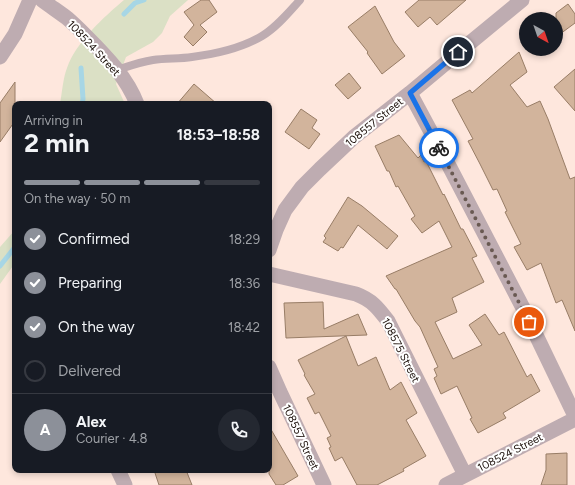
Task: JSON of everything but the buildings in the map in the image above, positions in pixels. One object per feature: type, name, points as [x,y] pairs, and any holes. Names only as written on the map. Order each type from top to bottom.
[{"type":"street","points":[[0,57],[15,34],[30,0]]},
{"type":"street","name":"108524 Street","points":[[42,0],[68,19],[98,48],[126,82],[136,101]]},
{"type":"street","name":"108557 Street","points":[[272,241],[285,210],[302,187],[354,137],[410,93],[522,0]]},
{"type":"street","points":[[410,93],[519,301],[575,416]]},
{"type":"street","name":"108575 Street","points":[[272,275],[356,294],[367,298],[375,305],[388,321],[465,475]]},
{"type":"street","name":"108557 Street","points":[[272,374],[324,485]]},
{"type":"street","name":"108524 Street","points":[[446,485],[575,420]]},
{"type":"street","points":[[119,473],[125,485]]},
{"type":"lane","points":[[117,70],[152,60],[192,58],[221,52],[248,43],[263,35],[283,19],[300,0]]},
{"type":"green space","points":[[124,0],[188,0],[170,16],[162,33],[153,42],[126,57],[116,84],[124,101],[61,101],[66,72],[71,58],[91,31]]},
{"type":"green space","points":[[12,233],[12,267],[0,284],[0,247]]},
{"type":"waterway","points":[[124,14],[135,3],[144,0]]},
{"type":"waterway","points":[[81,68],[83,101]]},
{"type":"waterway","points":[[0,266],[12,251]]},
{"type":"way so far","points":[[439,148],[529,322]]},
{"type":"route","points":[[439,148],[410,93],[458,52]]}]
